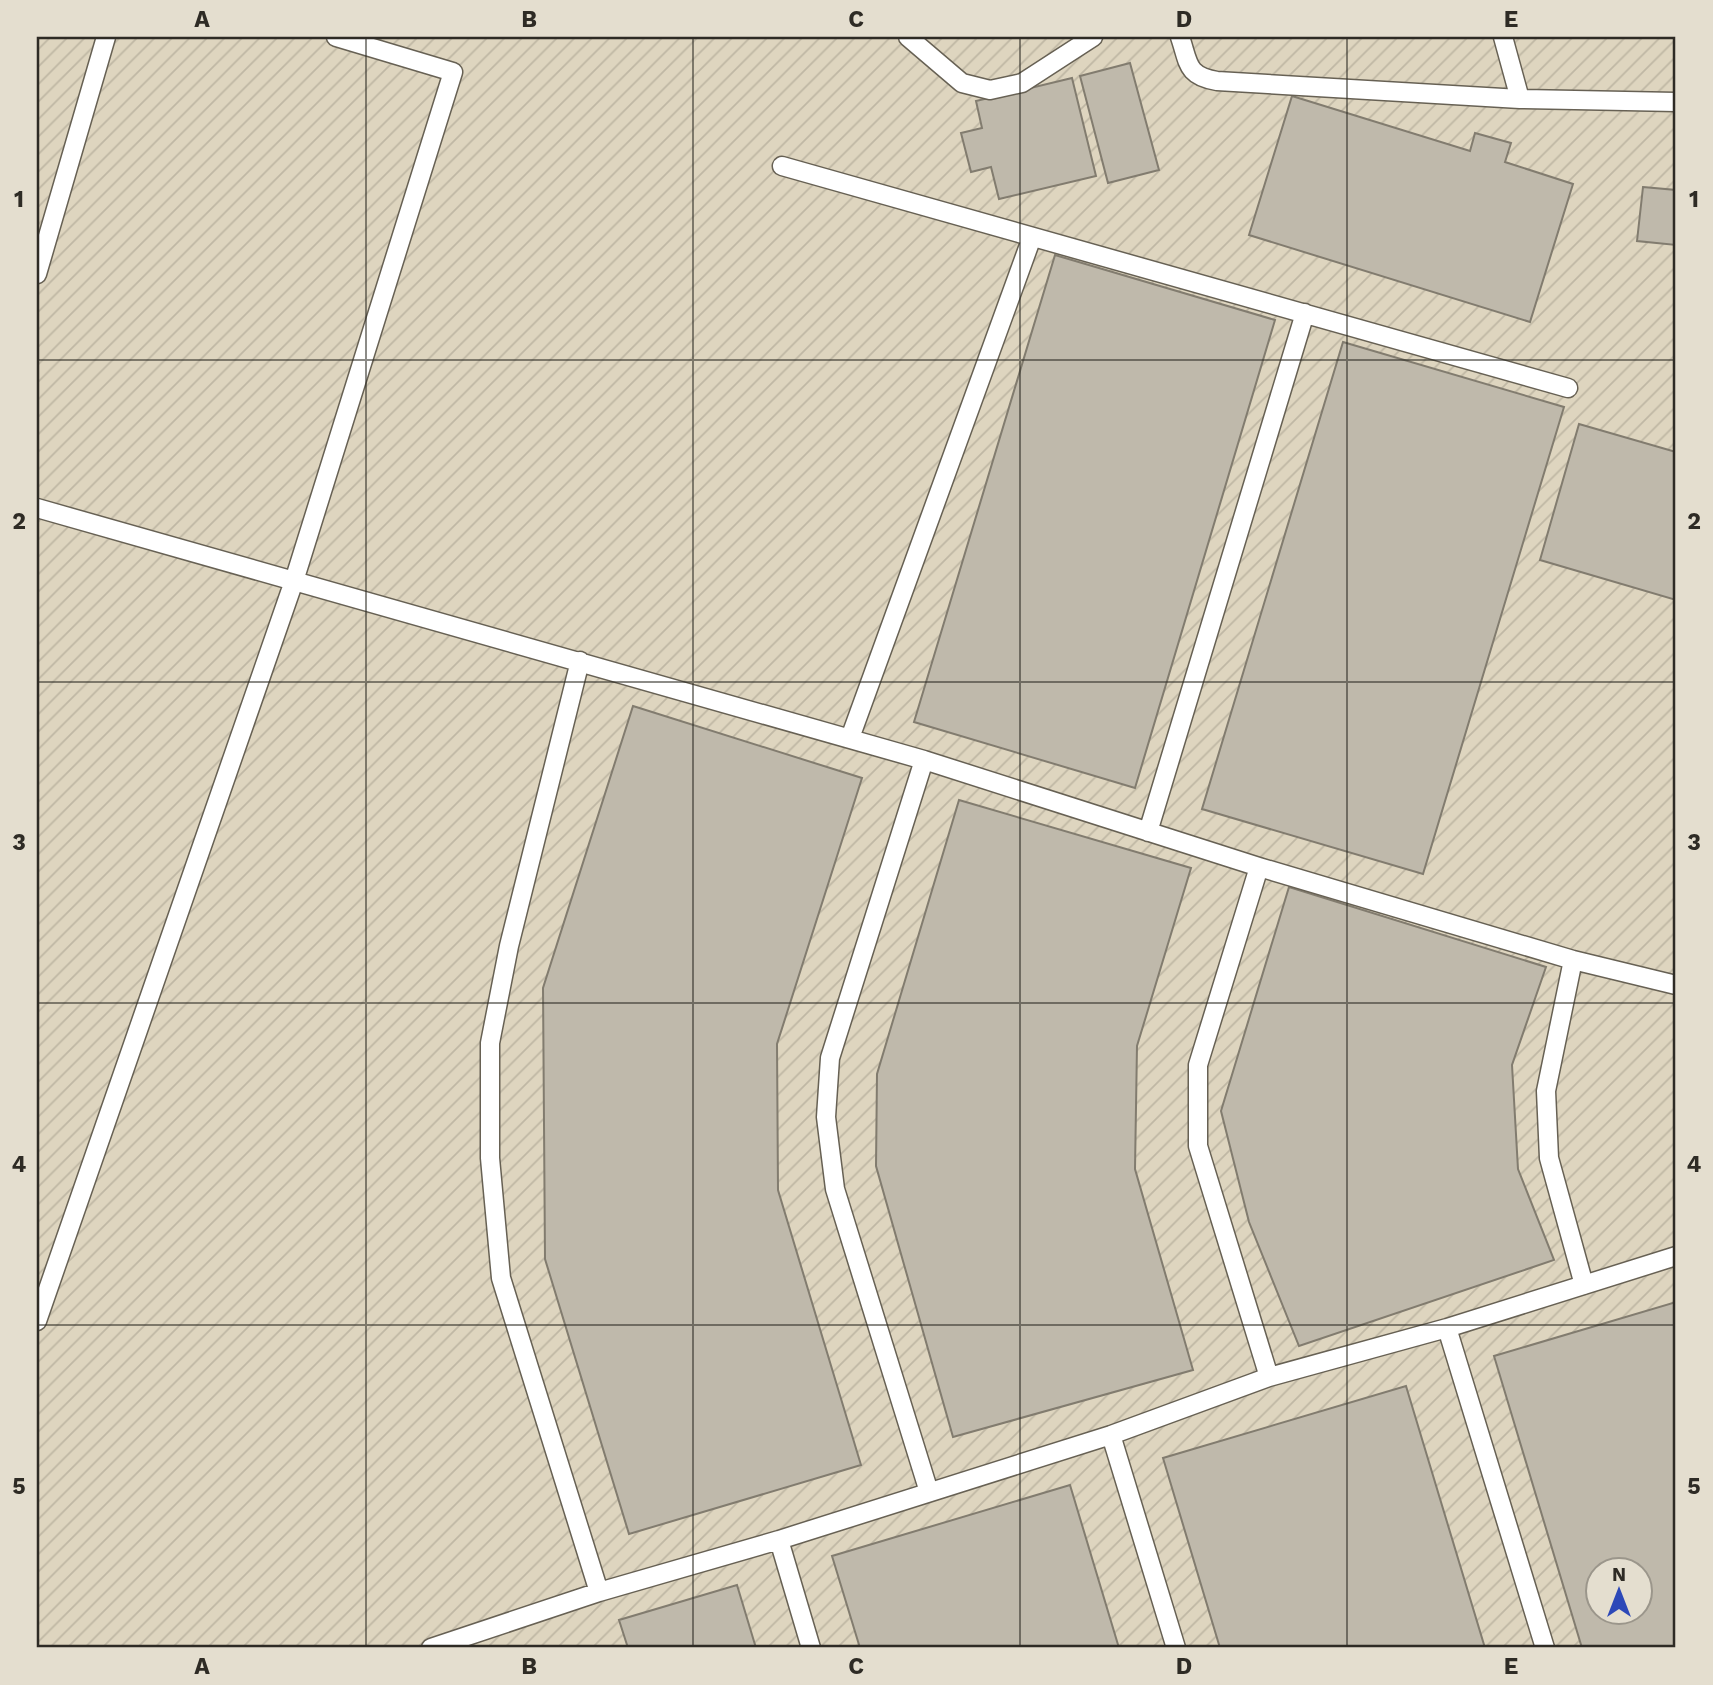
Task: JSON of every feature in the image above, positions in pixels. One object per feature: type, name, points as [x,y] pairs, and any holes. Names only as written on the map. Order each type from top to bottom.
[{"type":"lane","points":[[37,274],[106,37]]},
{"type":"lane","points":[[37,1321],[294,580],[453,72],[336,37]]},
{"type":"lane","points":[[908,37],[962,83],[990,90],[1022,83],[1093,37]]},
{"type":"lane","points":[[1180,37],[1189,66],[1200,78],[1520,99],[1676,102]]},
{"type":"lane","points":[[1503,37],[1520,99]]},
{"type":"lane","points":[[782,166],[1568,388]]},
{"type":"lane","points":[[850,738],[1032,237]]},
{"type":"lane","points":[[1148,832],[1305,313]]},
{"type":"lane","points":[[37,508],[850,738],[1259,867],[1573,960],[1676,985]]},
{"type":"lane","points":[[580,661],[509,946],[490,1043],[490,1158],[501,1279],[599,1592]]},
{"type":"lane","points":[[923,760],[830,1058],[826,1117],[835,1189],[929,1492]]},
{"type":"lane","points":[[1259,867],[1198,1065],[1198,1146],[1269,1377]]},
{"type":"lane","points":[[1573,960],[1546,1091],[1549,1158],[1584,1285]]},
{"type":"lane","points":[[430,1648],[599,1592],[779,1540],[1111,1435],[1269,1377],[1447,1328],[1676,1256]]},
{"type":"lane","points":[[1447,1328],[1545,1648]]},
{"type":"lane","points":[[1111,1435],[1176,1648]]},
{"type":"lane","points":[[779,1540],[811,1648]]},
{"type":"shaded area","points":[[37,37],[1676,37],[1676,1648],[37,1648]]},
{"type":"building","points":[[1130,63],[1159,170],[1108,183],[1080,76]]},
{"type":"building","points":[[1072,78],[1096,176],[999,199],[991,167],[971,172],[961,133],[982,128],[976,101]]},
{"type":"building","points":[[1292,96],[1470,151],[1475,133],[1511,143],[1505,162],[1573,184],[1530,322],[1249,235]]},
{"type":"building","points":[[1643,187],[1676,190],[1676,245],[1637,241]]},
{"type":"building","points":[[1055,255],[1275,320],[1135,788],[914,722]]},
{"type":"building","points":[[1343,342],[1564,407],[1423,874],[1202,809]]},
{"type":"building","points":[[1579,424],[1676,452],[1676,600],[1540,560]]},
{"type":"building","points":[[633,706],[862,778],[777,1044],[778,1190],[861,1465],[629,1534],[545,1259],[543,988]]},
{"type":"building","points":[[959,800],[1191,868],[1137,1046],[1135,1169],[1193,1370],[953,1437],[876,1166],[877,1074]]},
{"type":"building","points":[[1289,887],[1546,967],[1512,1065],[1518,1169],[1554,1260],[1299,1346],[1249,1222],[1221,1111]]},
{"type":"building","points":[[1676,1302],[1676,1648],[1582,1648],[1494,1356]]},
{"type":"building","points":[[1406,1386],[1485,1648],[1220,1648],[1163,1458]]},
{"type":"building","points":[[1070,1485],[1119,1648],[860,1648],[832,1556]]},
{"type":"building","points":[[737,1585],[756,1648],[628,1648],[619,1620]]}]
